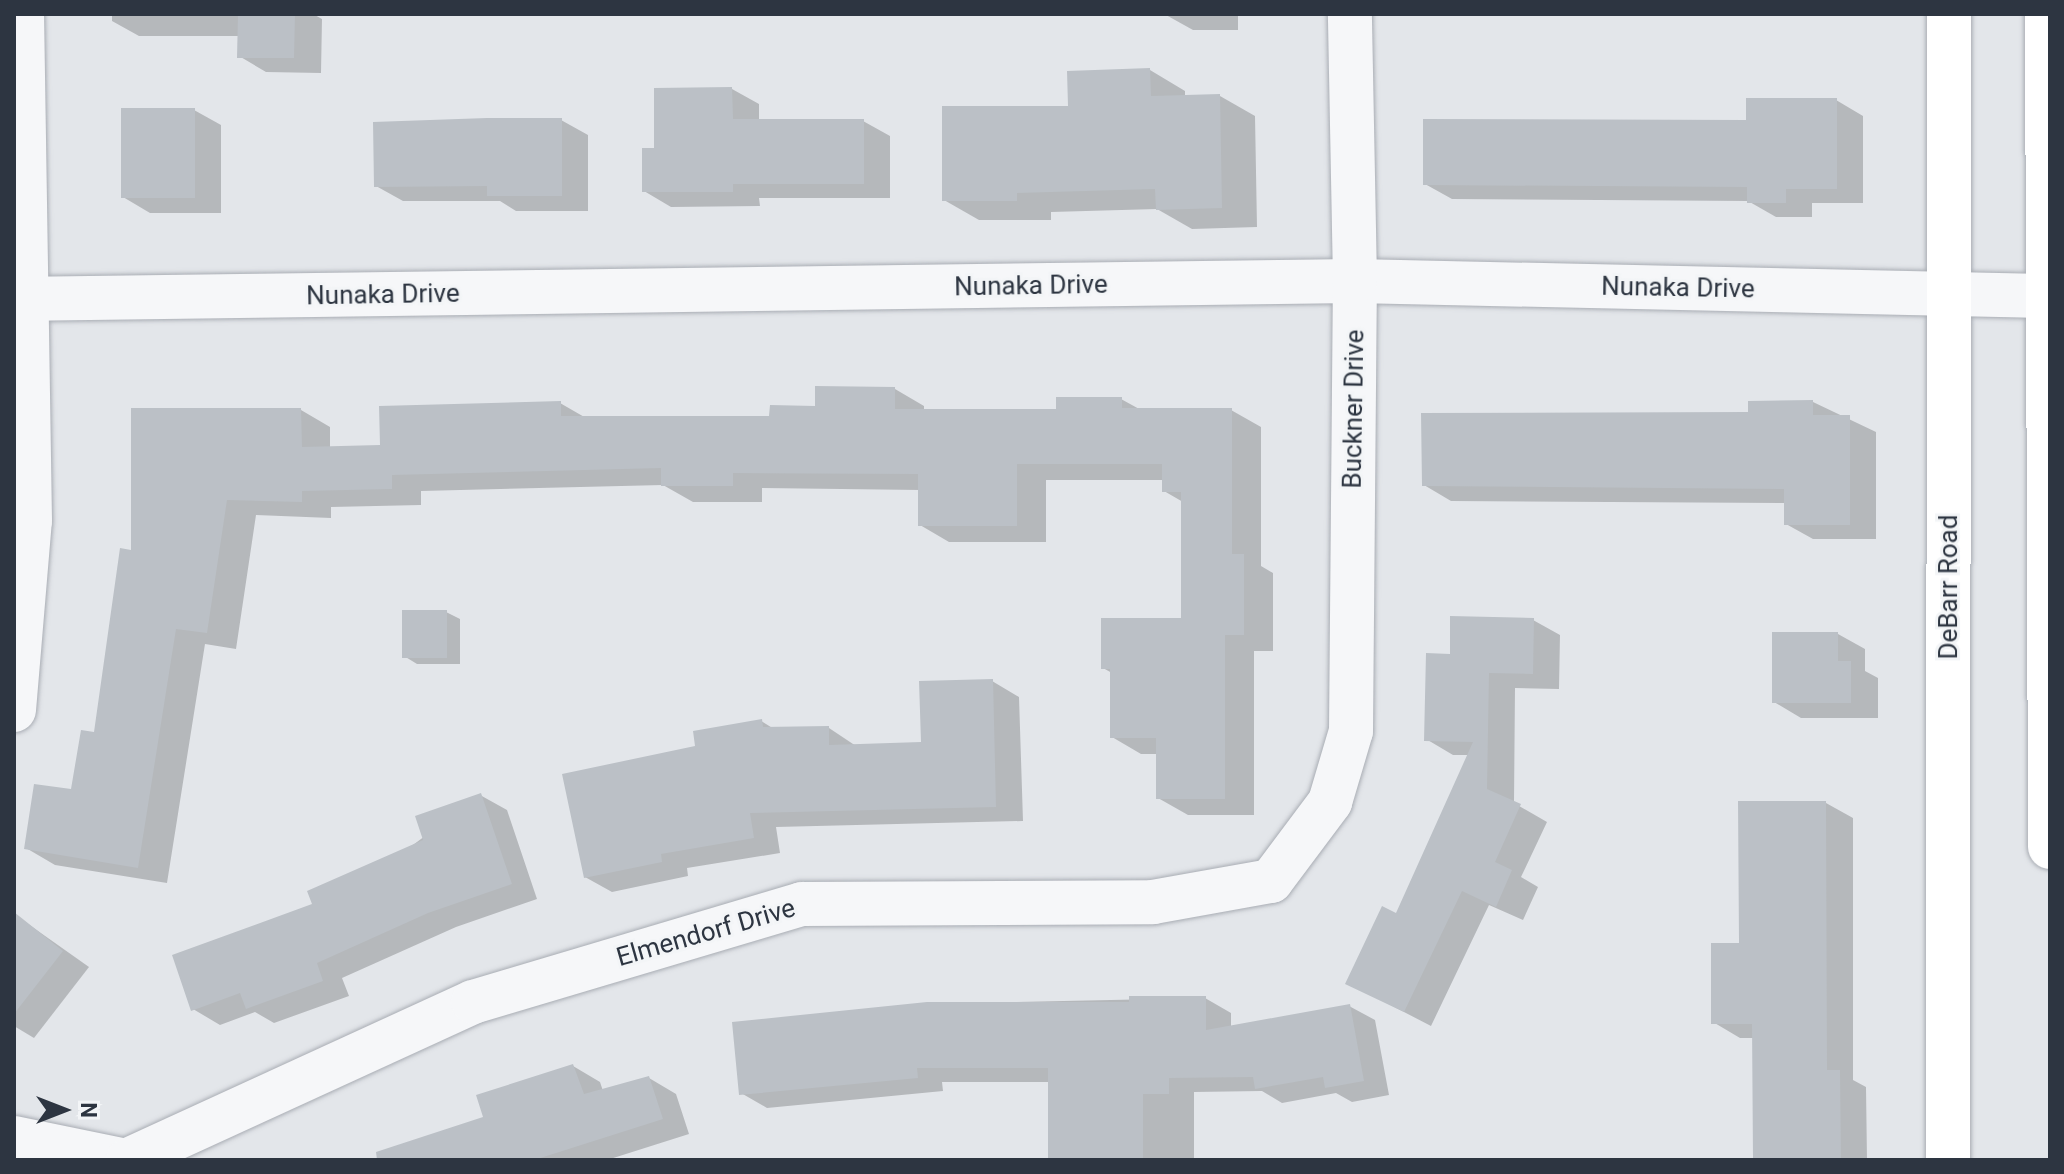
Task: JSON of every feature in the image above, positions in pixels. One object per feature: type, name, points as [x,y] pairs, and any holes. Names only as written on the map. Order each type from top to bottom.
[{"type":"main road","name":"DeBarr Road","points":[[1948,1160],[1949,14]]},
{"type":"main road","points":[[2047,14],[2050,847]]},
{"type":"street","points":[[14,710],[30,521],[19,300],[22,14]]},
{"type":"street","name":"Buckner Drive","points":[[1330,802],[1351,731],[1355,281],[1350,14]]},
{"type":"street","points":[[1949,91],[1969,14]]},
{"type":"street","name":"Nunaka Drive","points":[[19,300],[1355,281],[2047,296]]},
{"type":"street","name":"Elmendorf Drive","points":[[128,1160],[473,1002],[802,904],[1153,902],[1271,881],[1330,802]]},
{"type":"street","points":[[14,1138],[121,1160]]},
{"type":"building","points":[[238,14],[295,14],[294,58],[237,58]]},
{"type":"building","points":[[1150,68],[1151,96],[1220,94],[1222,208],[1156,210],[1155,189],[1017,193],[1017,201],[942,201],[942,106],[1068,106],[1067,71]]},
{"type":"building","points":[[732,87],[733,119],[864,119],[864,184],[733,184],[733,192],[642,192],[642,148],[654,148],[654,88]]},
{"type":"building","points":[[1746,98],[1837,98],[1837,189],[1786,189],[1786,203],[1747,203],[1747,187],[1423,185],[1423,119],[1746,120]]},
{"type":"building","points":[[121,108],[195,108],[195,198],[121,198]]},
{"type":"building","points":[[562,118],[562,196],[487,196],[487,186],[374,187],[373,122]]},
{"type":"building","points":[[815,386],[895,387],[895,409],[1056,409],[1056,397],[1122,397],[1122,408],[1232,408],[1232,554],[1244,554],[1244,635],[1225,635],[1225,799],[1156,799],[1156,738],[1110,738],[1110,669],[1101,669],[1101,618],[1181,618],[1181,492],[1162,492],[1162,464],[1017,464],[1017,526],[918,526],[918,474],[733,473],[733,486],[661,486],[661,468],[392,475],[392,489],[302,491],[302,502],[227,500],[207,633],[176,629],[138,868],[24,849],[34,784],[71,789],[81,730],[94,732],[120,548],[131,550],[131,408],[301,408],[302,447],[380,445],[379,406],[561,401],[561,416],[769,416],[770,405],[815,406]]},
{"type":"building","points":[[1813,400],[1813,415],[1850,415],[1850,525],[1784,525],[1784,489],[1422,486],[1421,413],[1748,412],[1748,401]]},
{"type":"building","points":[[402,610],[447,610],[447,658],[402,658]]},
{"type":"building","points":[[1450,616],[1534,618],[1533,674],[1489,673],[1487,789],[1521,804],[1495,862],[1512,870],[1496,907],[1462,891],[1404,1012],[1345,984],[1382,906],[1396,913],[1473,742],[1424,741],[1426,653],[1450,654]]},
{"type":"building","points":[[1772,632],[1838,632],[1838,661],[1851,661],[1851,703],[1772,703]]},
{"type":"building","points":[[993,679],[996,807],[750,813],[754,838],[661,854],[662,862],[584,878],[562,774],[695,746],[693,731],[762,719],[763,727],[829,726],[829,745],[921,742],[919,681]]},
{"type":"building","points":[[481,793],[512,884],[428,913],[317,963],[323,981],[246,1009],[240,993],[191,1011],[172,955],[312,904],[307,891],[423,840],[415,816]]},
{"type":"building","points":[[1738,801],[1826,801],[1827,1070],[1840,1070],[1841,1160],[1753,1160],[1752,1024],[1711,1024],[1711,943],[1739,943]]},
{"type":"building","points":[[14,912],[63,951],[14,1014]]},
{"type":"building","points":[[1129,996],[1206,996],[1206,1030],[1350,1004],[1364,1081],[1325,1088],[1323,1077],[1255,1089],[1253,1077],[1169,1078],[1169,1094],[1143,1094],[1143,1160],[1048,1160],[1048,1068],[917,1068],[918,1078],[739,1095],[732,1022],[927,1002],[1129,1002]]},
{"type":"building","points":[[573,1064],[584,1094],[649,1076],[663,1119],[534,1160],[377,1160],[376,1152],[483,1117],[476,1095]]}]
